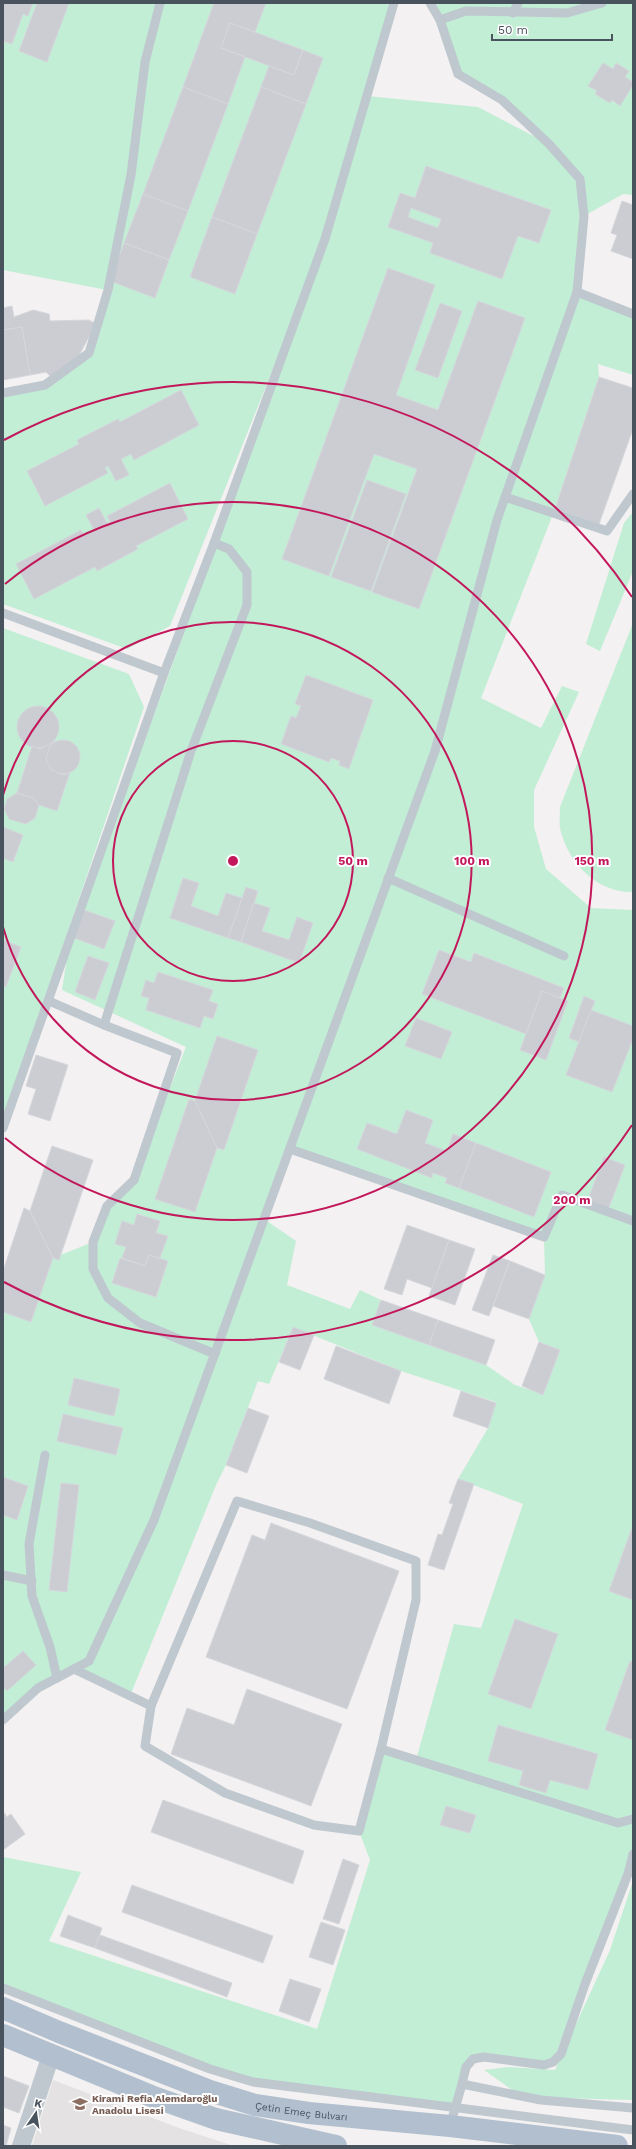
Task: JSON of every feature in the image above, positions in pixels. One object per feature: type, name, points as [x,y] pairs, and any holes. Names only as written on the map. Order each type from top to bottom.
[{"type":"main road","name":"Çetin Emeç Bulvarı","points":[[3,2008],[59,2032],[210,2091],[255,2105],[309,2113],[452,2117],[617,2146]]},
{"type":"main road","points":[[3,2035],[151,2096],[216,2119],[336,2146]]},
{"type":"street","points":[[21,2146],[50,2055]]},
{"type":"lane","points":[[3,393],[44,385],[89,354],[108,290],[128,190],[145,62],[160,3]]},
{"type":"lane","points":[[3,1128],[164,673],[214,543],[325,239],[394,3]]},
{"type":"lane","points":[[3,1720],[38,1688],[88,1661],[154,1520],[435,751],[497,520],[578,292],[584,216],[580,179],[549,144],[502,100],[458,74],[440,20],[430,3]]},
{"type":"lane","points":[[513,13],[518,3]]},
{"type":"lane","points":[[440,20],[466,11],[513,13],[567,12],[602,3]]},
{"type":"lane","points":[[578,292],[633,314]]},
{"type":"lane","points":[[505,497],[607,531],[633,494]]},
{"type":"lane","points":[[104,1025],[191,751],[247,605],[247,572],[229,550],[214,543]]},
{"type":"lane","points":[[3,613],[164,673]]},
{"type":"lane","points":[[388,878],[564,956]]},
{"type":"lane","points":[[49,1001],[104,1025],[177,1053],[134,1180],[107,1206],[93,1242],[93,1268],[108,1298],[140,1322],[215,1354]]},
{"type":"lane","points":[[290,1149],[544,1237],[562,1195],[633,1221]]},
{"type":"lane","points":[[45,1455],[29,1544],[32,1596],[50,1647],[57,1678]]},
{"type":"lane","points":[[237,1501],[310,1523],[416,1562],[416,1600],[381,1749],[360,1831],[314,1825],[225,1793],[145,1746],[151,1706],[237,1501]]},
{"type":"lane","points":[[3,1575],[32,1581]]},
{"type":"lane","points":[[74,1669],[151,1706]]},
{"type":"lane","points":[[381,1749],[618,1823],[633,1819]]},
{"type":"lane","points":[[452,2117],[466,2067],[474,2059],[484,2057],[544,2065],[553,2062],[561,2054],[585,1984],[628,1874],[633,1854]]},
{"type":"lane","points":[[3,1988],[210,2069],[253,2082],[452,2117],[633,2130]]},
{"type":"lane","points":[[462,2084],[540,2100],[633,2108]]},
{"type":"shaded area","name":"Kirami Refia Alemdaroğlu Anadolu Lisesi","points":[[53,2080],[179,2128],[234,2146],[32,2146]]},
{"type":"green space","points":[[3,3],[394,3],[367,96],[478,107],[547,143],[502,100],[458,74],[430,3],[633,3],[633,195],[623,194],[584,216],[577,291],[633,314],[633,375],[598,364],[599,377],[555,509],[481,698],[541,728],[562,686],[579,692],[534,790],[534,827],[546,869],[591,908],[633,910],[633,1854],[553,2062],[474,2059],[455,2108],[253,2082],[3,1988],[3,1857],[81,1872],[49,1941],[317,2029],[370,1860],[359,1831],[381,1749],[416,1760],[454,1624],[481,1628],[523,1504],[458,1479],[488,1428],[496,1402],[401,1371],[293,1327],[269,1384],[258,1381],[226,1465],[216,1485],[130,1696],[74,1669],[38,1688],[3,1720],[3,1312],[31,1322],[53,1258],[93,1242],[107,1206],[134,1180],[186,1047],[62,990],[69,945],[191,614],[319,254],[170,626],[127,649],[3,604],[3,393],[45,385],[89,353],[107,290],[3,270]],"holes":[[[290,1149],[544,1237],[545,1275],[529,1319],[539,1342],[560,1350],[543,1394],[515,1385],[486,1365],[373,1325],[381,1300],[360,1290],[350,1309],[287,1285],[296,1241],[264,1219]]]},
{"type":"green space","points":[[633,512],[633,571],[600,651],[586,644],[624,523]]},
{"type":"green space","points":[[633,623],[633,892],[620,891],[607,887],[586,873],[577,863],[569,852],[560,828],[560,807]]},
{"type":"green space","points":[[3,628],[129,674],[144,707],[3,1123]]},
{"type":"green space","points":[[633,1881],[633,2100],[522,2097],[484,2070],[509,2067],[555,2070],[610,1950]]},
{"type":"building","points":[[3,3],[33,3],[28,16],[23,14],[12,44],[3,41]]},
{"type":"building","points":[[37,3],[69,3],[47,62],[19,51]]},
{"type":"building","points":[[214,3],[266,3],[255,32],[230,23],[221,48],[245,57],[228,104],[183,87]]},
{"type":"building","points":[[230,23],[303,50],[294,75],[221,48]]},
{"type":"building","points":[[303,50],[323,58],[306,104],[261,87],[269,66],[294,75]]},
{"type":"building","points":[[603,63],[613,69],[616,63],[629,71],[625,77],[633,82],[633,85],[620,106],[612,100],[610,103],[595,94],[597,91],[588,86]]},
{"type":"building","points":[[183,87],[228,104],[188,211],[143,194]]},
{"type":"building","points":[[261,87],[306,104],[257,234],[212,217]]},
{"type":"building","points":[[426,166],[551,210],[539,243],[518,236],[502,279],[430,253],[433,243],[388,227],[400,193],[415,198]],"holes":[[[411,208],[441,219],[438,228],[408,217]]]},
{"type":"building","points":[[143,194],[188,211],[169,260],[124,243]]},
{"type":"building","points":[[622,201],[633,205],[633,259],[611,251],[617,235],[611,233]]},
{"type":"building","points":[[212,217],[257,234],[235,294],[190,277]]},
{"type":"building","points":[[124,243],[169,260],[155,298],[110,281]]},
{"type":"building","points":[[388,268],[435,285],[396,395],[438,410],[478,301],[525,318],[419,609],[372,592],[417,469],[374,454],[329,576],[282,559]]},
{"type":"building","points":[[440,303],[462,311],[438,378],[415,370]]},
{"type":"building","points":[[12,306],[14,317],[33,310],[49,314],[50,321],[89,320],[96,324],[78,357],[52,378],[46,372],[30,375],[22,327],[3,330],[3,308]]},
{"type":"building","points":[[22,327],[30,375],[3,380],[3,330]]},
{"type":"building","points":[[599,377],[633,388],[633,429],[599,524],[555,509]]},
{"type":"building","points":[[181,390],[199,425],[134,460],[131,454],[121,459],[129,475],[116,481],[108,466],[105,468],[108,473],[45,506],[27,471],[79,444],[77,440],[118,419],[120,422]]},
{"type":"building","points":[[367,480],[406,494],[371,591],[331,577]]},
{"type":"building","points":[[170,483],[188,519],[136,546],[138,549],[97,571],[95,567],[34,599],[16,564],[81,530],[84,535],[94,530],[86,515],[99,508],[107,523],[110,522],[107,516]]},
{"type":"building","points":[[306,675],[373,700],[349,769],[339,765],[340,761],[331,758],[329,762],[281,744],[291,716],[296,718],[301,706],[295,704]]},
{"type":"building","points":[[34,706],[42,706],[50,709],[56,715],[59,727],[56,739],[50,745],[42,748],[34,748],[26,745],[20,739],[17,731],[17,723],[20,715],[26,709]]},
{"type":"building","points":[[63,740],[75,745],[80,757],[75,769],[63,774],[51,769],[46,757],[51,745]]},
{"type":"building","points":[[55,741],[50,746],[46,759],[51,770],[64,775],[70,772],[57,811],[39,805],[33,798],[17,793],[32,746],[40,749]]},
{"type":"building","points":[[17,793],[33,798],[39,805],[35,818],[26,824],[9,819],[4,809],[7,799]]},
{"type":"building","points":[[3,827],[23,835],[13,862],[3,858]]},
{"type":"building","points":[[183,878],[199,883],[191,906],[218,916],[226,893],[242,898],[228,938],[170,918]]},
{"type":"building","points":[[246,887],[258,891],[241,942],[228,938]]},
{"type":"building","points":[[254,903],[270,908],[262,931],[289,940],[297,917],[313,923],[299,963],[241,942]]},
{"type":"building","points":[[84,910],[115,921],[104,949],[74,938]]},
{"type":"building","points":[[3,940],[21,947],[6,987],[3,986]]},
{"type":"building","points":[[439,950],[471,962],[474,953],[564,988],[560,998],[542,991],[526,1034],[422,994]]},
{"type":"building","points":[[88,956],[109,963],[95,1000],[75,992]]},
{"type":"building","points":[[158,972],[213,990],[209,1001],[218,1004],[213,1019],[204,1016],[200,1028],[146,1010],[149,998],[141,996],[146,980],[154,983]]},
{"type":"building","points":[[542,991],[568,1001],[546,1060],[520,1050]]},
{"type":"building","points":[[584,996],[595,1001],[579,1042],[569,1038]]},
{"type":"building","points":[[591,1010],[633,1026],[633,1039],[612,1092],[566,1075]]},
{"type":"building","points":[[416,1018],[452,1032],[441,1059],[405,1046]]},
{"type":"building","points":[[217,1036],[258,1050],[224,1150],[217,1148],[195,1101]]},
{"type":"building","points":[[36,1055],[68,1065],[50,1121],[28,1114],[36,1089],[26,1086]]},
{"type":"building","points":[[189,1099],[195,1101],[217,1148],[195,1212],[155,1199]]},
{"type":"building","points":[[406,1110],[433,1120],[425,1143],[447,1151],[453,1134],[476,1143],[459,1188],[445,1183],[447,1178],[433,1173],[432,1178],[357,1149],[367,1123],[397,1134]]},
{"type":"building","points":[[476,1143],[551,1172],[534,1217],[459,1188]]},
{"type":"building","points":[[52,1146],[93,1160],[59,1260],[53,1258],[30,1211]]},
{"type":"building","points":[[604,1157],[625,1165],[608,1210],[587,1202]]},
{"type":"building","points":[[24,1208],[30,1211],[53,1258],[31,1322],[3,1312],[3,1271]]},
{"type":"building","points":[[137,1214],[160,1221],[156,1233],[168,1236],[160,1258],[149,1255],[145,1266],[122,1258],[126,1247],[115,1244],[122,1221],[134,1225]]},
{"type":"building","points":[[407,1225],[449,1240],[432,1288],[407,1279],[402,1295],[384,1289]]},
{"type":"building","points":[[449,1240],[475,1249],[455,1305],[429,1296]]},
{"type":"building","points":[[149,1255],[168,1261],[156,1297],[112,1283],[120,1258],[145,1266]]},
{"type":"building","points":[[493,1255],[510,1261],[489,1316],[472,1310]]},
{"type":"building","points":[[510,1261],[545,1275],[529,1319],[493,1306]]},
{"type":"building","points":[[381,1300],[438,1320],[429,1345],[372,1325]]},
{"type":"building","points":[[438,1320],[495,1340],[486,1365],[429,1345]]},
{"type":"building","points":[[293,1327],[314,1335],[300,1370],[279,1362]]},
{"type":"building","points":[[539,1342],[560,1350],[543,1395],[522,1386]]},
{"type":"building","points":[[336,1346],[401,1371],[389,1404],[324,1379]]},
{"type":"building","points":[[74,1378],[120,1389],[114,1416],[68,1405]]},
{"type":"building","points":[[461,1391],[496,1403],[488,1428],[453,1416]]},
{"type":"building","points":[[248,1408],[269,1416],[247,1473],[226,1465]]},
{"type":"building","points":[[63,1414],[123,1428],[116,1455],[57,1441]]},
{"type":"building","points":[[3,1477],[28,1486],[17,1520],[3,1515]]},
{"type":"building","points":[[458,1479],[474,1484],[444,1570],[428,1565],[438,1534],[442,1535],[453,1504],[449,1503]]},
{"type":"building","points":[[61,1483],[79,1485],[67,1592],[49,1590]]},
{"type":"building","points":[[271,1523],[399,1571],[347,1709],[206,1657],[252,1535],[265,1540]]},
{"type":"building","points":[[633,1525],[633,1600],[609,1591]]},
{"type":"building","points":[[515,1619],[558,1634],[531,1709],[488,1694]]},
{"type":"building","points":[[23,1651],[36,1665],[7,1691],[3,1687],[3,1668]]},
{"type":"building","points":[[630,1661],[633,1662],[633,1740],[605,1730]]},
{"type":"building","points":[[247,1689],[342,1724],[311,1806],[171,1754],[187,1708],[234,1725]]},
{"type":"building","points":[[498,1725],[598,1754],[588,1790],[550,1780],[546,1793],[519,1785],[523,1771],[488,1761]]},
{"type":"building","points":[[163,1800],[304,1851],[293,1884],[151,1832]]},
{"type":"building","points":[[446,1806],[476,1815],[470,1833],[440,1825]]},
{"type":"building","points":[[3,1811],[7,1817],[11,1814],[25,1834],[3,1850]]},
{"type":"building","points":[[343,1859],[359,1865],[339,1924],[323,1919]]},
{"type":"building","points":[[132,1885],[273,1936],[263,1963],[122,1912]]},
{"type":"building","points":[[68,1915],[102,1928],[95,1948],[60,1936]]},
{"type":"building","points":[[321,1922],[345,1930],[333,1965],[309,1957]]},
{"type":"building","points":[[100,1935],[232,1983],[227,1997],[95,1948]]},
{"type":"building","points":[[290,1979],[321,1989],[309,2022],[279,2011]]},
{"type":"building","points":[[3,2076],[29,2086],[19,2113],[3,2107]]},
{"type":"building","points":[[3,2125],[11,2128],[6,2146],[3,2146]]},
{"type":"place","name":"Kirami Refia Alemdaroğlu Anadolu Lisesi","points":[[80,2104]]}]
